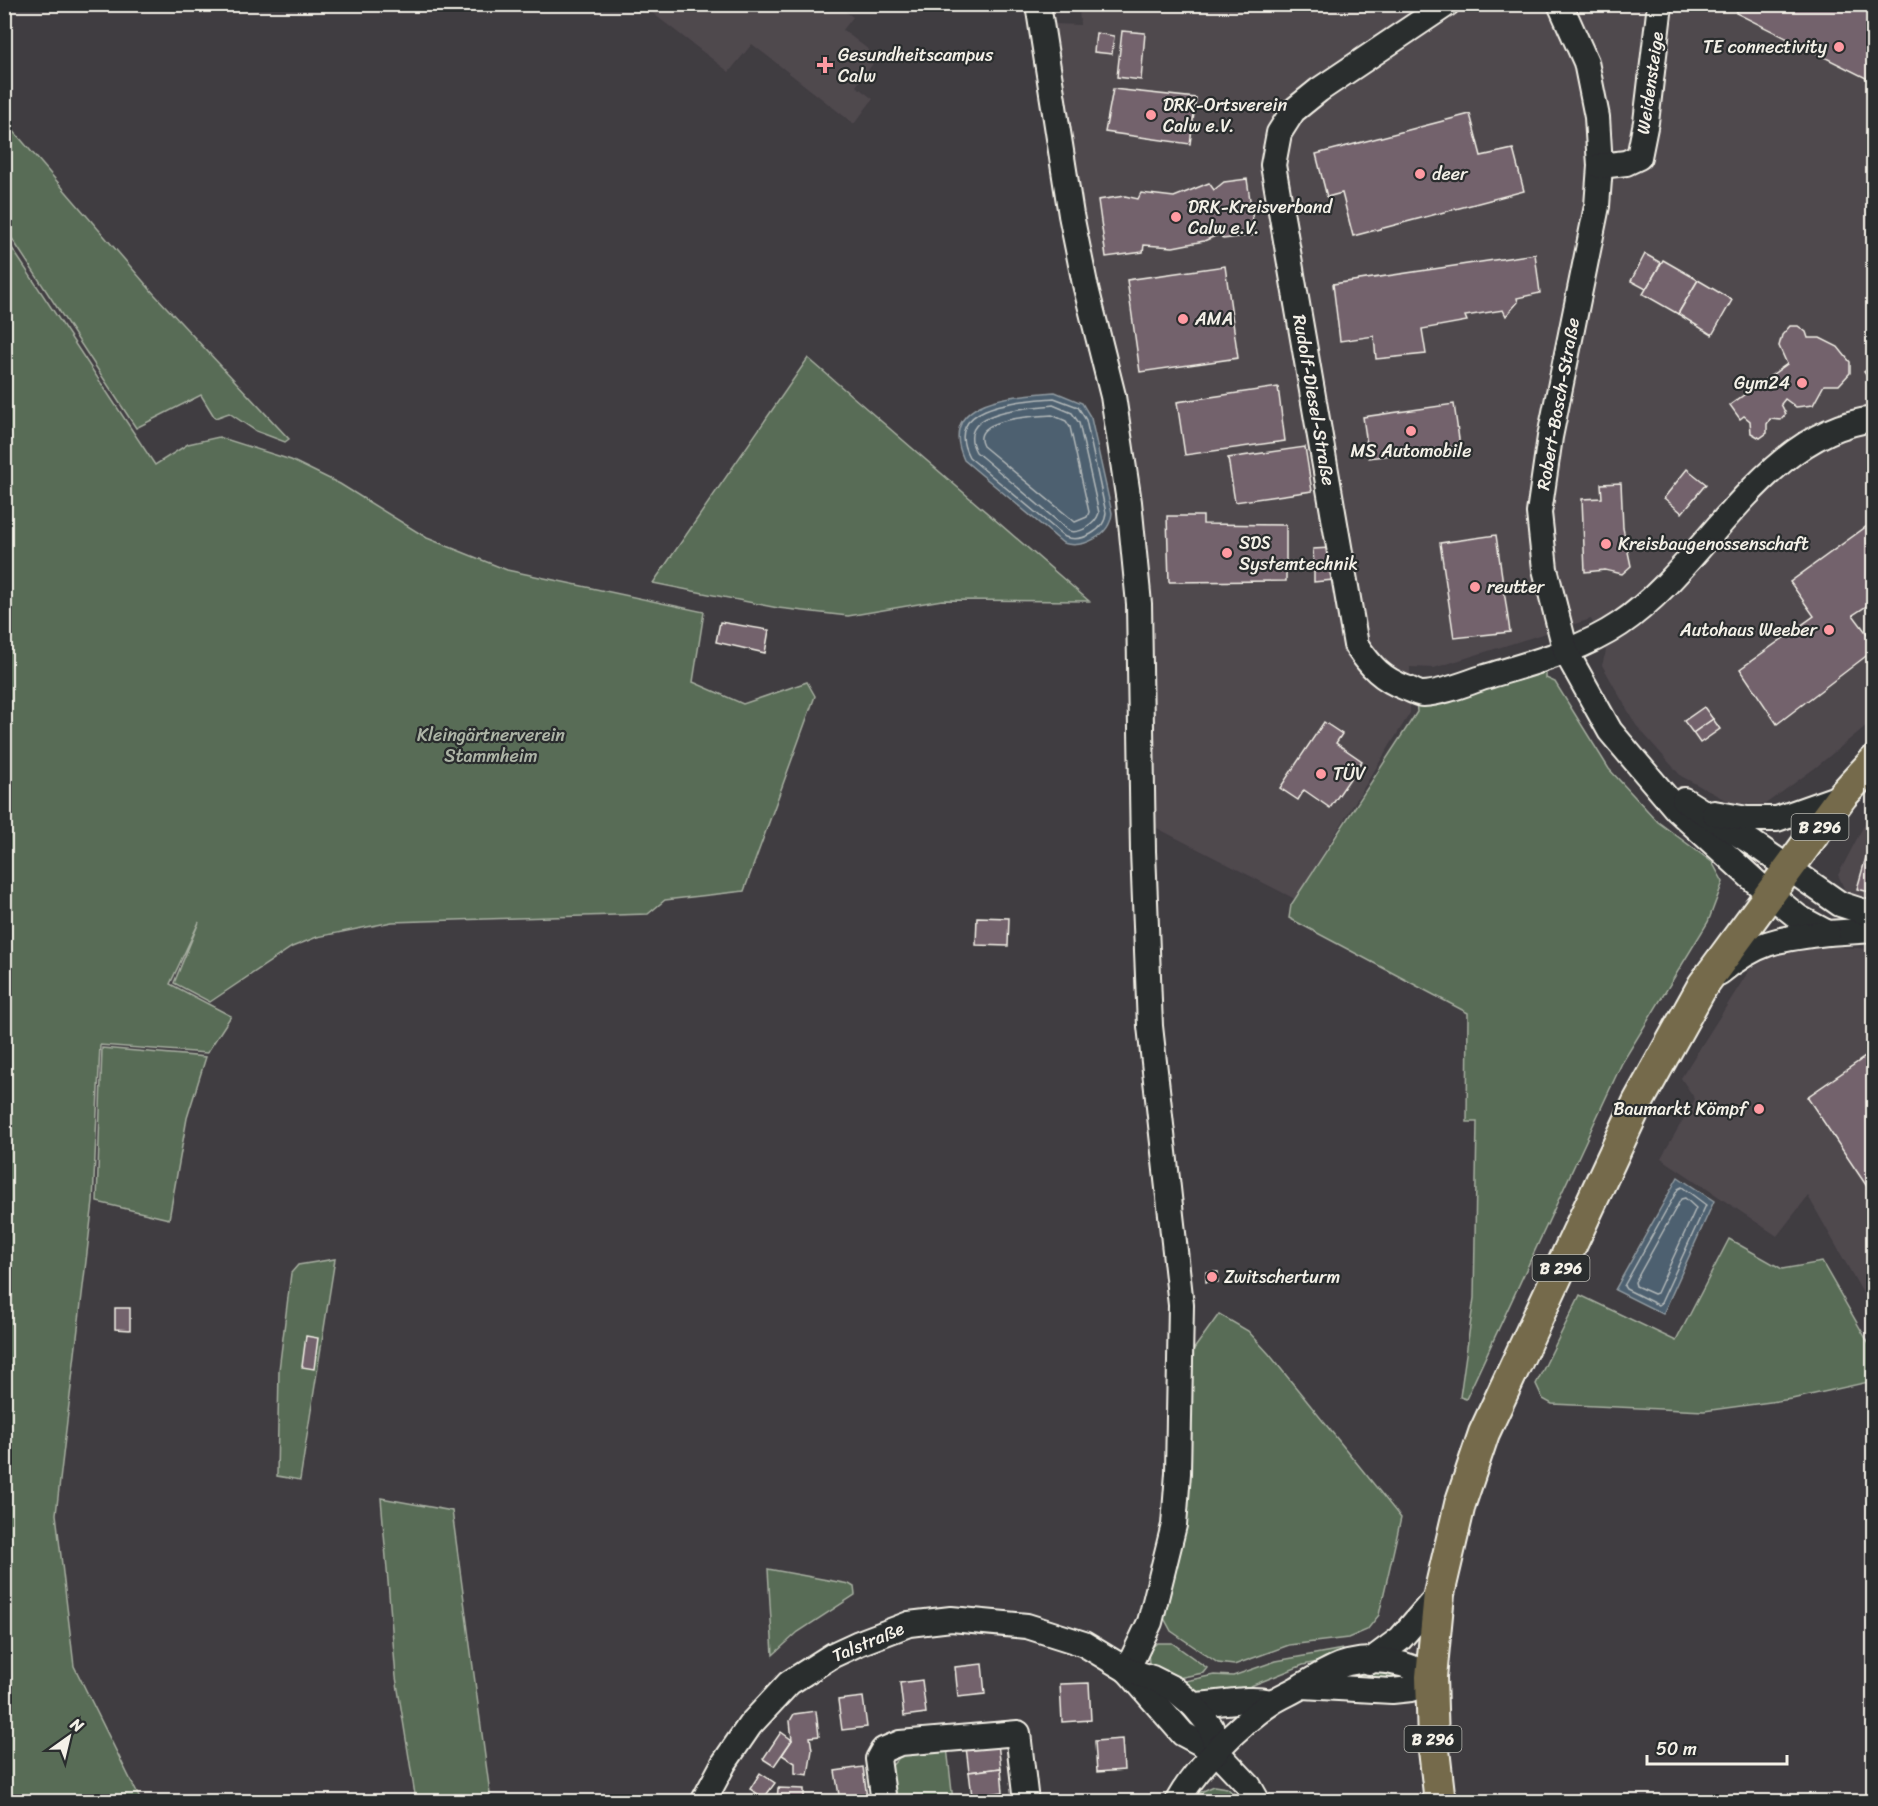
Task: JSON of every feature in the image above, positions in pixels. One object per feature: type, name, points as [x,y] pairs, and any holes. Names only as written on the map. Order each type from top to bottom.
[{"type":"main road","name":"B 296","points":[[1440,1802],[1433,1741],[1431,1677],[1439,1594],[1460,1504],[1484,1433],[1638,1102],[1703,985],[1842,796],[1874,761]]},
{"type":"street","points":[[1038,4],[1071,215],[1085,284],[1113,396],[1129,502],[1139,604],[1143,850],[1150,1026],[1181,1305],[1178,1473],[1174,1525],[1150,1622],[1127,1670]]},
{"type":"street","name":"Rudolf-Diesel-Straße","points":[[1447,4],[1319,90],[1293,111],[1279,133],[1273,165],[1356,645],[1372,669],[1388,681],[1422,694],[1447,689],[1594,640],[1621,624],[1660,591],[1763,478],[1818,435],[1853,422],[1874,419]]},
{"type":"street","name":"Robert-Bosch-Straße","points":[[1560,4],[1586,62],[1597,117],[1600,166],[1597,206],[1550,437],[1539,513],[1545,569],[1566,651],[1610,731],[1677,810],[1798,918],[1828,933]]},
{"type":"street","name":"Weidensteige","points":[[1600,166],[1626,163],[1639,157],[1649,100],[1660,4]]},
{"type":"street","name":"Robert-Bosch-Straße","points":[[1654,781],[1754,844],[1788,870],[1840,904],[1874,915]]},
{"type":"street","name":"Robert-Bosch-Straße","points":[[1701,811],[1747,819],[1777,819],[1842,796]]},
{"type":"street","points":[[1703,985],[1737,957],[1767,942],[1828,933],[1874,930]]},
{"type":"street","points":[[1369,1662],[1400,1639],[1439,1594]]},
{"type":"street","name":"Talstraße","points":[[703,1802],[724,1763],[750,1725],[789,1683],[833,1655],[909,1624],[951,1619],[1027,1626],[1084,1644],[1127,1670],[1174,1689],[1193,1705],[1211,1727],[1217,1752]]},
{"type":"street","points":[[1177,1802],[1217,1752],[1243,1725],[1271,1702],[1303,1686],[1323,1672],[1349,1663],[1388,1660],[1413,1666],[1431,1677],[1412,1689],[1392,1691],[1303,1686]]},
{"type":"street","name":"Talstraße","points":[[1127,1670],[1183,1734],[1217,1752]]},
{"type":"street","points":[[1193,1705],[1232,1704],[1256,1698],[1271,1702]]},
{"type":"street","points":[[884,1802],[878,1760],[883,1750],[900,1743],[1018,1733],[1026,1802]]},
{"type":"street","points":[[1217,1752],[1250,1786],[1258,1802]]},
{"type":"shaded area","points":[[1079,4],[1873,5],[1873,720],[1815,768],[1764,805],[1731,803],[1681,776],[1636,725],[1602,665],[1606,651],[1591,619],[1434,668],[1410,667],[1410,713],[1295,899],[1153,826],[1151,636],[1079,204],[1054,24],[1080,25]]},
{"type":"shaded area","name":"Gesundheitscampus Calw","points":[[642,5],[836,5],[853,17],[843,30],[878,57],[856,86],[873,99],[854,124],[752,44],[729,72]]},
{"type":"shaded area","points":[[1873,808],[1873,942],[1870,905],[1847,895],[1838,875]]},
{"type":"shaded area","points":[[1791,944],[1873,949],[1873,1311],[1808,1196],[1777,1236],[1661,1158],[1695,1099],[1681,1078],[1750,969]]},
{"type":"green space","points":[[5,121],[155,295],[289,439],[285,442],[256,431],[229,413],[215,418],[201,395],[136,428],[5,228]]},
{"type":"green space","name":"Kleingärtnerverein Stammheim","points":[[4,236],[155,465],[188,444],[219,437],[291,460],[340,484],[427,538],[507,570],[704,612],[693,682],[743,704],[807,682],[815,696],[744,891],[665,900],[648,914],[392,922],[317,937],[292,947],[210,1002],[174,983],[199,922],[170,984],[231,1016],[207,1053],[100,1045],[93,1202],[56,1514],[74,1666],[141,1801],[5,1801]]},
{"type":"green space","points":[[808,358],[1089,601],[942,600],[848,616],[778,608],[653,583]]},
{"type":"green space","points":[[1537,673],[1546,673],[1546,678],[1555,682],[1609,769],[1658,822],[1712,862],[1723,882],[1708,922],[1622,1063],[1466,1399],[1460,1397],[1474,1298],[1477,1122],[1467,1122],[1468,1013],[1289,918],[1291,905],[1417,712],[1416,700]]},
{"type":"green space","points":[[102,1048],[206,1057],[187,1118],[169,1219],[97,1202]]},
{"type":"green space","points":[[1729,1239],[1782,1269],[1822,1262],[1873,1351],[1873,1381],[1792,1399],[1704,1411],[1552,1404],[1543,1399],[1536,1384],[1580,1295],[1676,1341]]},
{"type":"green space","points":[[335,1259],[300,1480],[277,1476],[279,1370],[291,1273],[298,1265]]},
{"type":"green space","points":[[1219,1314],[1248,1331],[1269,1354],[1401,1518],[1379,1615],[1367,1630],[1348,1638],[1289,1645],[1234,1665],[1218,1663],[1171,1631],[1164,1618],[1182,1525],[1191,1353]]},
{"type":"green space","points":[[381,1498],[452,1511],[491,1801],[416,1801],[396,1677]]},
{"type":"green space","points":[[768,1569],[849,1584],[854,1587],[855,1595],[798,1632],[773,1655]]},
{"type":"green space","points":[[1157,1643],[1172,1643],[1207,1668],[1203,1673],[1173,1679],[1149,1664],[1148,1651]]},
{"type":"green space","points":[[1343,1649],[1341,1657],[1303,1665],[1241,1690],[1196,1695],[1181,1682],[1214,1675],[1233,1676],[1276,1661]]},
{"type":"green space","points":[[1356,1669],[1405,1671],[1404,1681],[1356,1682]]},
{"type":"green space","points":[[947,1747],[953,1801],[893,1801],[889,1769],[904,1752]]},
{"type":"green space","points":[[1214,1786],[1227,1788],[1242,1801],[1190,1802],[1201,1792]]},
{"type":"water","points":[[1055,392],[1082,403],[1091,418],[1112,513],[1110,521],[1101,534],[1079,544],[1063,543],[964,460],[958,439],[961,424],[970,412],[984,404],[1001,399]]},
{"type":"water","points":[[1678,1177],[1714,1201],[1663,1314],[1615,1290]]},
{"type":"building","name":"TE connectivity","points":[[1740,4],[1874,4],[1874,82],[1736,13]]},
{"type":"building","points":[[1122,31],[1145,33],[1141,80],[1117,77]]},
{"type":"building","points":[[1096,33],[1114,36],[1112,54],[1094,52]]},
{"type":"building","name":"DRK-Ortsverein Calw e.V.","points":[[1113,89],[1196,98],[1190,144],[1105,132]]},
{"type":"building","name":"deer","points":[[1470,114],[1481,156],[1513,149],[1524,191],[1353,236],[1342,193],[1327,197],[1316,154]]},
{"type":"building","name":"DRK-Kreisverband Calw e.V.","points":[[1247,179],[1255,235],[1223,239],[1220,234],[1204,241],[1173,247],[1144,245],[1143,252],[1106,257],[1098,200],[1125,196],[1138,199],[1141,193],[1174,197],[1209,183],[1214,190],[1224,182]]},
{"type":"building","points":[[1535,254],[1540,293],[1517,298],[1518,302],[1506,316],[1503,310],[1465,316],[1467,321],[1422,329],[1426,354],[1376,359],[1374,336],[1340,341],[1333,284]]},
{"type":"building","points":[[1645,254],[1661,263],[1646,289],[1631,281]]},
{"type":"building","points":[[1663,260],[1698,280],[1678,314],[1643,294]]},
{"type":"building","name":"AMA","points":[[1225,266],[1238,358],[1140,372],[1127,280]]},
{"type":"building","points":[[1698,280],[1732,300],[1712,335],[1678,314]]},
{"type":"building","name":"Gym24","points":[[1790,326],[1798,326],[1806,332],[1808,338],[1820,338],[1838,347],[1850,362],[1850,373],[1839,385],[1824,385],[1813,405],[1796,407],[1785,399],[1781,404],[1786,414],[1781,420],[1770,419],[1767,424],[1767,433],[1760,438],[1751,433],[1750,421],[1744,416],[1740,419],[1730,405],[1787,364],[1779,346],[1782,335]]},
{"type":"building","points":[[1870,367],[1874,372],[1874,386],[1864,372]]},
{"type":"building","points":[[1278,387],[1285,441],[1185,455],[1177,402]]},
{"type":"building","name":"MS Automobile","points":[[1454,404],[1460,446],[1369,458],[1363,417]]},
{"type":"building","points":[[1305,447],[1312,491],[1235,502],[1228,458]]},
{"type":"building","points":[[1687,469],[1706,484],[1682,513],[1664,498]]},
{"type":"building","name":"Kreisbaugenossenschaft","points":[[1621,483],[1623,528],[1631,566],[1622,574],[1605,570],[1585,572],[1582,499],[1602,498],[1601,484]]},
{"type":"building","name":"SDS Systemtechnik","points":[[1167,516],[1203,516],[1203,524],[1286,525],[1286,581],[1169,582]]},
{"type":"building","name":"Autohaus Weeber","points":[[1874,521],[1874,601],[1853,615],[1874,643],[1874,650],[1777,724],[1740,669],[1814,616],[1790,582]]},
{"type":"building","name":"reutter","points":[[1496,535],[1510,632],[1454,638],[1440,543]]},
{"type":"building","points":[[1330,548],[1331,566],[1314,567],[1313,549]]},
{"type":"building","points":[[1331,566],[1333,580],[1314,582],[1314,567]]},
{"type":"building","points":[[720,622],[769,630],[765,653],[716,642]]},
{"type":"building","points":[[1704,707],[1713,719],[1693,733],[1684,721]]},
{"type":"building","points":[[1713,719],[1720,729],[1700,743],[1693,733]]},
{"type":"building","name":"TÜV","points":[[1324,722],[1342,734],[1336,743],[1362,761],[1330,808],[1304,790],[1298,800],[1280,788]]},
{"type":"building","points":[[1874,839],[1874,893],[1857,889],[1870,843]]},
{"type":"building","points":[[977,917],[1009,918],[1008,946],[976,945]]},
{"type":"building","points":[[1874,1051],[1874,1197],[1807,1097]]},
{"type":"building","name":"Zwitscherturm","points":[[1206,1272],[1218,1272],[1218,1282],[1206,1282]]},
{"type":"building","points":[[115,1308],[130,1308],[130,1330],[115,1329]]},
{"type":"building","points":[[306,1336],[318,1338],[314,1369],[302,1367]]},
{"type":"building","points":[[982,1664],[985,1694],[958,1697],[955,1667]]},
{"type":"building","points":[[922,1680],[926,1713],[904,1716],[900,1683]]},
{"type":"building","points":[[1089,1683],[1091,1720],[1062,1722],[1060,1684]]},
{"type":"building","points":[[863,1697],[867,1727],[842,1730],[838,1700]]},
{"type":"building","points":[[816,1711],[819,1736],[810,1737],[812,1750],[808,1775],[795,1773],[795,1763],[782,1755],[792,1740],[790,1721],[794,1714]]},
{"type":"building","points":[[781,1732],[792,1740],[774,1766],[763,1759]]},
{"type":"building","points":[[1122,1739],[1124,1770],[1097,1772],[1095,1741]]},
{"type":"building","points":[[998,1744],[1001,1768],[969,1772],[966,1747]]},
{"type":"building","points":[[863,1767],[867,1798],[840,1801],[835,1771]]},
{"type":"building","points":[[1001,1768],[1003,1792],[972,1796],[969,1772]]},
{"type":"building","points":[[760,1773],[775,1783],[764,1798],[750,1789]]},
{"type":"building","points":[[778,1788],[804,1789],[804,1802],[777,1802]]},
{"type":"building","points":[[1102,1797],[1102,1802],[1076,1802],[1076,1801]]},
{"type":"place","name":"TE connectivity","points":[[1839,47]]},
{"type":"place","name":"Gesundheitscampus Calw","points":[[825,65]]},
{"type":"place","name":"DRK-Ortsverein Calw e.V.","points":[[1151,115]]},
{"type":"place","name":"deer","points":[[1420,174]]},
{"type":"place","name":"DRK-Kreisverband Calw e.V.","points":[[1176,217]]},
{"type":"place","name":"AMA","points":[[1183,319]]},
{"type":"place","name":"Gym24","points":[[1802,383]]},
{"type":"place","name":"MS Automobile","points":[[1411,431]]},
{"type":"place","name":"Kreisbaugenossenschaft","points":[[1606,544]]},
{"type":"place","name":"SDS Systemtechnik","points":[[1227,553]]},
{"type":"place","name":"reutter","points":[[1475,587]]},
{"type":"place","name":"Autohaus Weeber","points":[[1829,630]]},
{"type":"place","name":"TÜV","points":[[1321,774]]},
{"type":"place","name":"Baumarkt Kömpf","points":[[1759,1109]]},
{"type":"place","name":"Zwitscherturm","points":[[1212,1277]]}]
